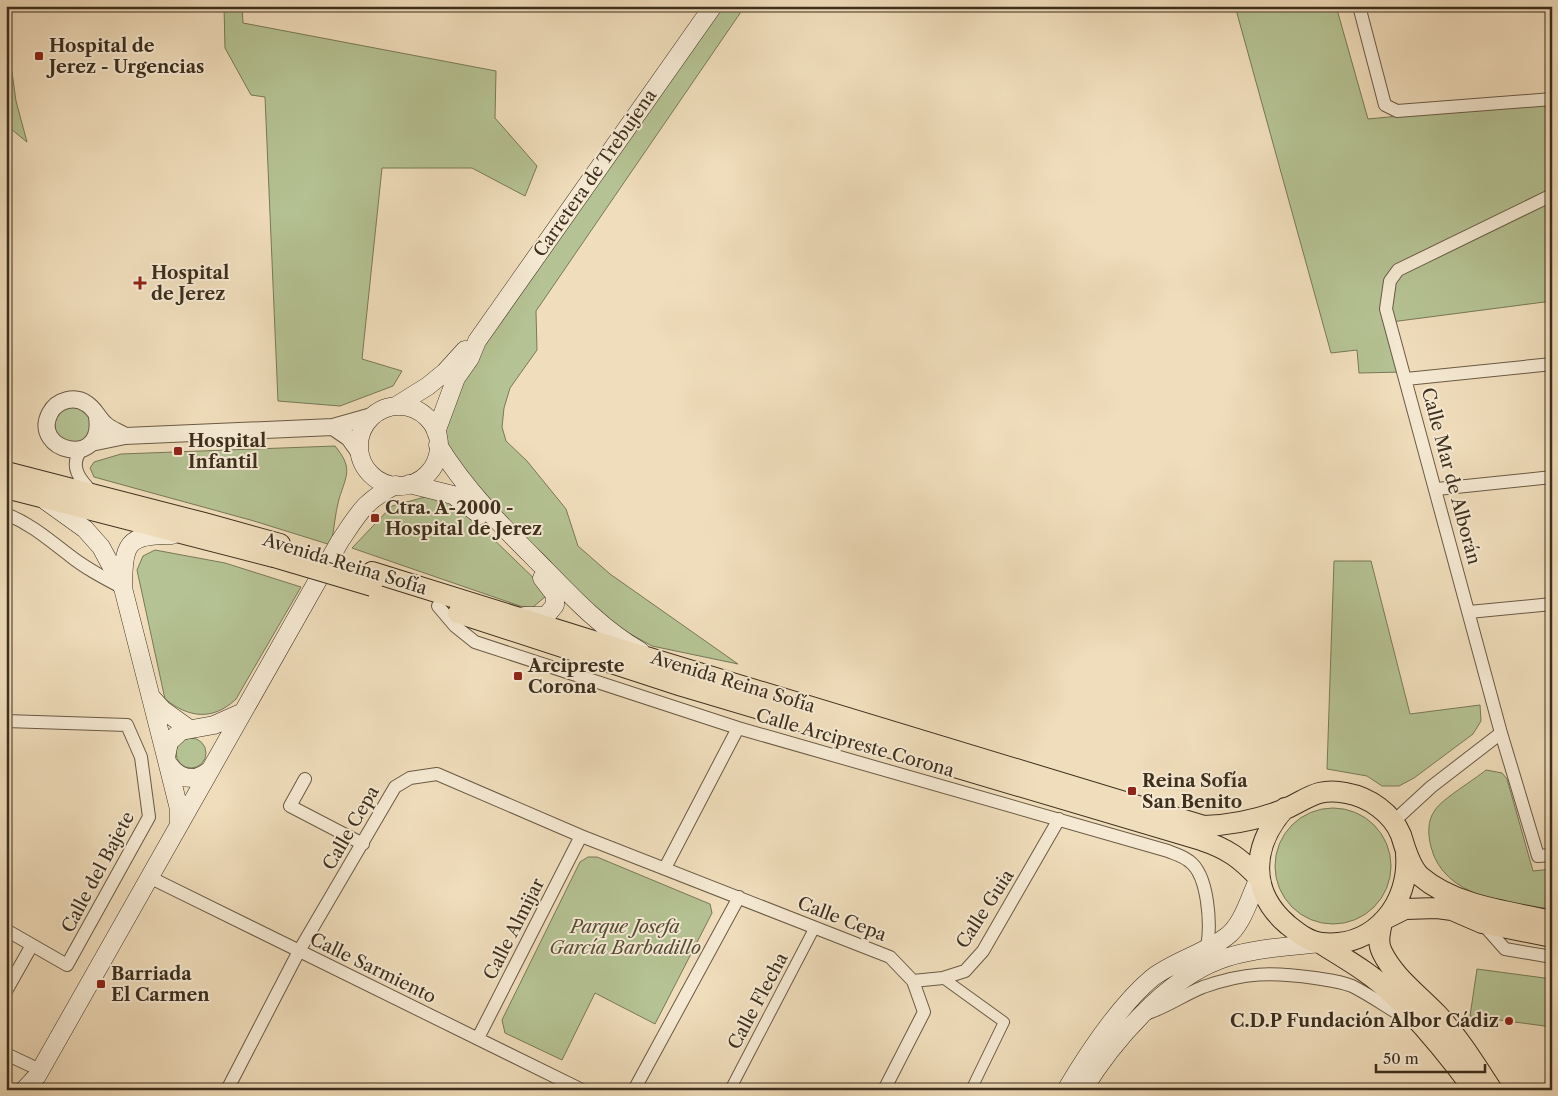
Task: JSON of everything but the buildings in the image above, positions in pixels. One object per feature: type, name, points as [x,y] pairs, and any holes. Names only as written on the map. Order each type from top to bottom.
[{"type":"main road","name":"Carretera de Trebujena","points":[[396,406],[428,386],[477,341],[714,6]]},
{"type":"main road","name":"Carretera de Trebujena","points":[[437,439],[456,378],[470,358],[477,341]]},
{"type":"main road","points":[[363,507],[365,486],[360,439],[364,426],[372,416],[396,406],[408,407],[420,412],[430,421],[437,439],[454,470],[478,502],[556,580],[618,638],[650,657]]},
{"type":"main road","points":[[24,1090],[37,1079],[241,713],[363,507],[378,494],[421,479],[430,470],[436,458],[437,439]]},
{"type":"main road","points":[[362,458],[372,475],[383,482],[453,495],[473,508],[550,586],[555,595],[555,605],[546,616],[535,618],[503,613]]},
{"type":"main road","name":"Avenida Reina Sofía","points":[[6,472],[97,496],[372,579],[503,613],[1204,826],[1224,825],[1285,808],[1306,796],[1327,791],[1345,792],[1361,797],[1377,806],[1393,822],[1418,874],[1438,889],[1457,897],[1552,921]]},
{"type":"main road","name":"Avenida Reina Sofía","points":[[6,488],[184,535],[277,551]]},
{"type":"main road","points":[[41,498],[85,529],[101,547],[123,588],[179,809],[179,825]]},
{"type":"main road","points":[[123,588],[124,556],[134,541],[150,534],[184,535]]},
{"type":"main road","name":"Avenida Reina Sofía","points":[[372,579],[438,606],[646,675],[1221,846],[1238,856],[1260,878]]},
{"type":"main road","points":[[150,697],[163,710],[193,729],[210,737],[215,745],[213,765],[205,774],[189,778],[181,776],[167,761],[169,742],[181,731],[193,729],[214,725],[241,713]]},
{"type":"main road","name":"Avenida Reina Sofía","points":[[1285,808],[1271,824],[1262,843],[1259,864],[1260,878],[1268,902],[1280,918],[1304,937],[1320,943],[1348,940],[1375,928],[1384,920],[1399,901],[1405,884],[1408,868],[1406,852]]},
{"type":"main road","points":[[1066,1090],[1115,1020],[1152,978],[1227,937],[1235,926],[1260,878]]},
{"type":"main road","name":"Avenida Reina Sofía","points":[[1384,920],[1405,909],[1437,908],[1452,910],[1482,923],[1552,937]]},
{"type":"main road","points":[[1384,920],[1378,941],[1390,966],[1439,1016],[1464,1048],[1492,1090]]},
{"type":"main road","points":[[1083,1090],[1142,1015],[1162,995],[1186,976],[1219,960],[1241,954],[1320,943],[1360,968],[1391,993],[1474,1090]]},
{"type":"street","points":[[1359,6],[1385,105],[1397,111],[1552,99]]},
{"type":"street","name":"Calle Mar de Alborán","points":[[1552,195],[1398,270],[1390,281],[1386,308],[1437,489],[1501,733],[1538,856],[1552,855]]},
{"type":"street","points":[[1406,379],[1552,364]]},
{"type":"street","points":[[125,436],[111,429],[97,417],[87,404],[79,400],[63,402],[50,413],[48,429],[56,444],[71,451],[125,436],[333,427],[372,416]]},
{"type":"street","points":[[97,417],[97,434],[76,460],[75,467],[80,480],[97,496]]},
{"type":"street","points":[[333,427],[349,438],[362,458]]},
{"type":"street","points":[[1437,489],[1552,477]]},
{"type":"street","points":[[6,514],[26,522],[42,532],[69,555],[123,588]]},
{"type":"street","points":[[1470,612],[1552,604]]},
{"type":"street","name":"Calle Arcipreste Corona","points":[[438,606],[455,626],[475,642],[738,728],[1154,847],[1190,861],[1199,874],[1207,900],[1210,934],[1207,947]]},
{"type":"street","name":"Calle del Bajete","points":[[6,721],[127,726],[141,757],[149,817],[67,966],[6,930]]},
{"type":"street","points":[[665,868],[738,728]]},
{"type":"street","points":[[1393,822],[1431,787],[1501,733]]},
{"type":"street","name":"Calle Cepa","points":[[227,1090],[299,952],[395,787],[410,778],[437,774],[581,836],[890,957],[913,981],[924,1012],[884,1090]]},
{"type":"street","points":[[305,778],[290,806],[363,844]]},
{"type":"street","name":"Calle Guia","points":[[913,981],[943,978],[965,971],[983,951],[1058,819]]},
{"type":"street","points":[[1154,847],[1174,831]]},
{"type":"street","name":"Calle Almijar","points":[[478,1038],[581,836]]},
{"type":"street","name":"Calle Sarmiento","points":[[149,877],[478,1038],[559,1085],[582,1090]]},
{"type":"street","points":[[634,1090],[739,897]]},
{"type":"street","points":[[1482,923],[1505,949],[1552,957]]},
{"type":"street","name":"Calle Flecha","points":[[730,1090],[815,927]]},
{"type":"street","points":[[6,991],[32,945]]},
{"type":"street","points":[[1142,1015],[1159,1010],[1171,1002],[1201,988],[1230,978],[1260,973],[1286,974],[1340,982],[1352,986],[1422,1027]]},
{"type":"street","points":[[943,978],[1004,1022],[972,1090]]},
{"type":"street","points":[[6,1054],[37,1079]]},
{"type":"green space","points":[[224,6],[242,6],[243,23],[496,71],[495,118],[537,166],[525,196],[472,168],[382,168],[362,359],[402,371],[393,386],[340,406],[278,401],[265,97],[251,95],[225,48]]},
{"type":"green space","points":[[707,6],[745,6],[536,311],[537,350],[510,388],[504,408],[502,427],[506,441],[527,461],[566,509],[578,546],[610,574],[738,664],[652,646],[598,616],[460,471],[446,440],[441,411]]},
{"type":"green space","points":[[1235,6],[1336,6],[1368,119],[1552,101],[1552,301],[1391,322],[1404,372],[1359,373],[1357,350],[1331,353]]},
{"type":"green space","points":[[6,29],[16,101],[27,142],[6,125]]},
{"type":"green space","points":[[73,407],[86,412],[91,425],[86,438],[73,443],[60,438],[55,425],[60,412]]},
{"type":"green space","points":[[335,446],[344,460],[347,471],[338,505],[331,545],[254,521],[94,477],[90,468],[94,462],[121,454]]},
{"type":"green space","points":[[425,497],[457,504],[545,589],[546,596],[532,608],[520,606],[352,548],[392,506]]},
{"type":"green space","points":[[155,550],[225,563],[301,587],[236,699],[219,711],[210,714],[192,713],[165,699],[137,570],[143,556]]},
{"type":"green space","points":[[1334,561],[1371,561],[1410,714],[1480,705],[1481,721],[1473,734],[1414,778],[1399,786],[1382,786],[1367,776],[1327,769]]},
{"type":"green space","points":[[191,738],[202,742],[206,753],[202,764],[191,768],[180,764],[176,753],[180,742]]},
{"type":"green space","points":[[1486,770],[1502,773],[1507,779],[1533,871],[1552,869],[1552,909],[1498,901],[1480,895],[1464,888],[1449,878],[1438,864],[1429,838],[1429,823],[1432,814],[1444,801]]},
{"type":"green space","points":[[1333,808],[1355,813],[1374,825],[1386,844],[1391,866],[1386,888],[1374,907],[1355,919],[1333,924],[1311,919],[1292,907],[1280,888],[1275,866],[1280,844],[1292,825],[1311,813]]},
{"type":"green space","name":"Parque Josefa García Barbadillo","points":[[588,857],[597,857],[710,904],[712,913],[655,1024],[595,993],[562,1060],[505,1033],[502,1020],[580,862]]},
{"type":"green space","points":[[1477,969],[1552,979],[1552,1027],[1470,1016]]},
{"type":"place","name":"Hospital de Jerez - Urgencias","points":[[39,56]]},
{"type":"place","name":"Hospital de Jerez","points":[[140,283]]},
{"type":"place","name":"Hospital Infantil","points":[[178,451]]},
{"type":"place","name":"Ctra. A-2000 - Hospital de Jerez","points":[[375,518]]},
{"type":"place","name":"Arcipreste Corona","points":[[518,676]]},
{"type":"place","name":"Reina Sofía San Benito","points":[[1132,791]]},
{"type":"place","name":"Barriada El Carmen","points":[[101,984]]},
{"type":"place","name":"C.D.P Fundación Albor Cádiz","points":[[1509,1021]]}]
